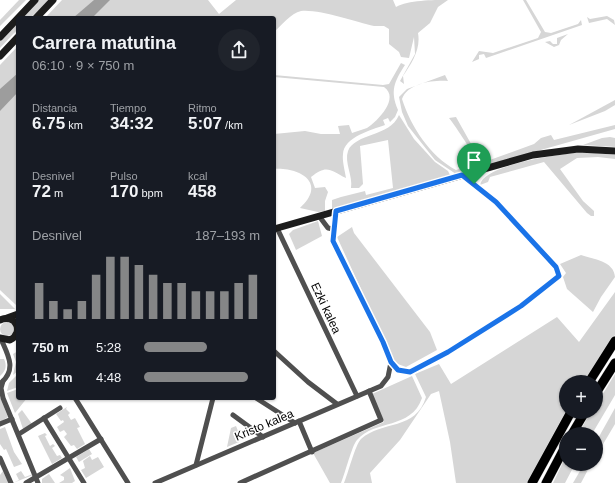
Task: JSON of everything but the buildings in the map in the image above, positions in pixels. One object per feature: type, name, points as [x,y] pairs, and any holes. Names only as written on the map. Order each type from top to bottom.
[{"type":"highway","points":[[593,375],[615,341]]},
{"type":"highway","points":[[603,382],[615,363]]},
{"type":"highway","points":[[532,483],[567,419]]},
{"type":"highway","points":[[546,483],[559,458]]},
{"type":"street","points":[[20,16],[35,0]]},
{"type":"street","points":[[38,16],[53,0]]},
{"type":"street","points":[[0,37],[16,20]]},
{"type":"street","points":[[0,56],[16,39]]},
{"type":"street","points":[[276,229],[533,155],[578,149],[615,151]]},
{"type":"street","points":[[336,211],[333,241],[383,342],[391,362],[398,370],[410,372],[448,352],[521,306],[559,276],[556,267],[496,202],[462,175]]},
{"type":"street","points":[[319,216],[328,228],[333,229]]},
{"type":"street","name":"Ezki kalea","points":[[276,229],[357,396]]},
{"type":"street","points":[[2,319],[16,315]]},
{"type":"street","points":[[2,319],[14,320],[16,324]]},
{"type":"street","points":[[0,338],[10,340],[16,336]]},
{"type":"street","points":[[0,338],[11,365],[8,374],[1,382],[2,393],[38,481]]},
{"type":"street","points":[[276,353],[308,382],[337,404]]},
{"type":"street","name":"Kristo kalea","points":[[155,483],[381,386],[388,377],[391,362]]},
{"type":"street","points":[[240,483],[381,420],[370,391]]},
{"type":"street","points":[[76,400],[128,483]]},
{"type":"street","points":[[196,465],[212,400]]},
{"type":"street","points":[[259,400],[297,422],[312,452]]},
{"type":"street","points":[[19,434],[60,408]]},
{"type":"street","points":[[233,415],[263,437]]},
{"type":"street","points":[[44,418],[84,483]]},
{"type":"street","points":[[0,424],[12,419]]},
{"type":"street","points":[[26,483],[38,481],[69,458],[101,439]]},
{"type":"street","points":[[0,458],[11,483]]},
{"type":"shaded area","points":[[19,0],[26,0],[0,26],[0,20]]},
{"type":"shaded area","points":[[39,0],[50,0],[32,16],[24,16]]},
{"type":"shaded area","points":[[62,0],[208,0],[219,14],[236,0],[393,0],[396,7],[407,3],[428,0],[448,0],[438,7],[430,23],[418,33],[419,39],[417,50],[412,61],[403,76],[404,84],[400,81],[415,54],[414,37],[409,58],[401,57],[399,52],[389,44],[389,29],[384,26],[374,26],[317,12],[297,12],[276,30],[276,16],[47,16]]},
{"type":"shaded area","points":[[94,0],[110,0],[94,16],[75,16]]},
{"type":"shaded area","points":[[523,0],[526,0],[545,32],[551,33],[578,24],[581,20],[582,25],[486,58],[484,54],[479,55],[479,59],[472,62],[479,51],[493,53],[538,38],[541,32]]},
{"type":"shaded area","points":[[607,16],[614,20],[615,25],[607,19],[589,23],[587,17],[590,19]]},
{"type":"shaded area","points":[[16,24],[16,31],[0,48],[0,41]]},
{"type":"shaded area","points":[[568,34],[561,40],[559,45],[554,47],[545,42],[550,41],[553,44],[557,44],[557,38]]},
{"type":"shaded area","points":[[16,48],[16,305],[0,290],[0,65]]},
{"type":"shaded area","points":[[401,63],[405,65],[394,87],[394,97],[398,110],[395,117],[390,122],[388,118],[383,120],[385,125],[359,135],[348,143],[343,154],[346,178],[325,169],[311,177],[315,188],[325,187],[328,192],[325,201],[325,211],[318,212],[300,208],[308,199],[311,192],[311,185],[301,174],[284,169],[276,169],[276,134],[305,131],[321,134],[340,134],[338,126],[349,125],[352,133],[372,125],[386,109],[390,97],[384,87],[276,77],[276,75],[383,85],[389,84]]},
{"type":"shaded area","points":[[16,75],[16,94],[0,111],[0,89]]},
{"type":"shaded area","points":[[445,75],[448,81],[435,81],[416,86]]},
{"type":"shaded area","points":[[415,86],[405,94],[402,99],[406,110],[416,130],[430,149],[456,170],[476,164],[476,161],[474,155],[449,118],[456,117],[479,158],[487,161],[534,144],[541,138],[551,135],[554,140],[615,125],[615,129],[456,174],[435,160],[408,126],[402,112],[399,97],[407,89]]},
{"type":"shaded area","points":[[615,100],[615,105],[605,111],[569,125]]},
{"type":"shaded area","points":[[399,115],[414,139],[435,162],[448,171],[450,175],[332,209],[332,200],[365,191],[366,195],[393,188],[388,140],[360,146],[363,184],[359,188],[351,188],[347,155],[352,145],[388,127],[395,122]]},
{"type":"shaded area","points":[[602,138],[615,138],[615,147],[583,145]]},
{"type":"shaded area","points":[[585,152],[615,155],[615,159],[598,157],[577,158],[560,169],[583,201],[594,211],[594,216],[587,213],[544,162],[490,177],[488,182],[480,185],[485,178],[495,171],[510,166],[544,157]]},
{"type":"shaded area","points":[[318,221],[322,236],[296,250],[289,234],[293,230]]},
{"type":"shaded area","points":[[352,227],[354,233],[430,332],[437,350],[406,367],[395,363],[337,237]]},
{"type":"shaded area","points":[[581,255],[607,264],[614,272],[615,277],[601,297],[593,312],[567,289],[563,277],[566,273],[560,264]]},
{"type":"shaded area","points":[[615,292],[615,335],[588,375],[559,375],[559,419],[562,419],[527,483],[456,483],[450,442],[439,391],[431,394],[400,440],[370,473],[372,483],[344,483],[354,453],[361,439],[369,433],[407,420],[415,415],[421,408],[426,397],[415,374],[439,364],[451,384],[557,317],[579,342]]},
{"type":"shaded area","points":[[0,294],[15,309],[0,309]]},
{"type":"shaded area","points":[[4,322],[10,322],[14,326],[14,332],[10,336],[4,336],[0,332],[0,326]]},
{"type":"shaded area","points":[[16,352],[16,362],[13,354]]},
{"type":"shaded area","points":[[0,359],[4,359],[6,366],[4,372],[0,376]]},
{"type":"shaded area","points":[[16,362],[16,373],[13,375]]},
{"type":"shaded area","points":[[615,374],[615,395],[603,415],[603,394]]},
{"type":"shaded area","points":[[16,376],[16,388],[7,391],[9,383]]},
{"type":"shaded area","points":[[412,376],[422,398],[417,408],[410,415],[401,420],[365,433],[355,443],[341,483],[330,483],[313,453],[384,422],[372,394]]},
{"type":"shaded area","points":[[16,390],[16,400],[25,400],[15,413],[7,393]]},
{"type":"shaded area","points":[[0,397],[8,417],[0,422]]},
{"type":"shaded area","points":[[67,407],[66,409],[70,413],[68,415],[71,420],[75,418],[80,427],[77,428],[85,444],[77,449],[74,445],[71,446],[64,437],[67,434],[64,430],[60,432],[57,427],[64,422],[63,420],[61,421],[56,414]]},
{"type":"shaded area","points":[[615,408],[615,424],[603,444],[603,429]]},
{"type":"shaded area","points":[[22,410],[32,424],[23,429],[18,414]]},
{"type":"shaded area","points":[[587,419],[601,419],[596,427],[582,427]]},
{"type":"shaded area","points":[[236,426],[238,431],[233,434],[236,441],[239,442],[227,447],[231,428]]},
{"type":"shaded area","points":[[5,427],[14,452],[22,464],[14,467],[6,449],[4,450],[0,444],[0,429]]},
{"type":"shaded area","points":[[45,433],[50,446],[53,444],[55,446],[52,448],[57,456],[60,455],[62,458],[52,464],[38,436]]},
{"type":"shaded area","points":[[89,449],[92,454],[79,462],[76,457]]},
{"type":"shaded area","points":[[90,456],[92,460],[98,457],[104,467],[86,478],[81,470],[85,468],[83,461]]},
{"type":"shaded area","points":[[70,468],[75,481],[72,483],[59,483],[64,480],[64,477],[60,475]]},
{"type":"shaded area","points":[[3,471],[9,483],[0,483],[0,475]]},
{"type":"shaded area","points":[[21,471],[25,477],[33,475],[13,483],[19,480],[16,474]]},
{"type":"shaded area","points":[[559,471],[571,471],[565,483],[553,483]]},
{"type":"shaded area","points":[[580,471],[587,471],[581,483],[573,483]]},
{"type":"shaded area","points":[[49,474],[55,483],[42,483],[42,479]]},
{"type":"route","points":[[462,175],[474,184],[496,202],[537,246],[556,267],[559,276],[521,306],[448,352],[410,372],[398,370],[391,362],[383,342],[333,241],[336,211],[462,175]]}]
